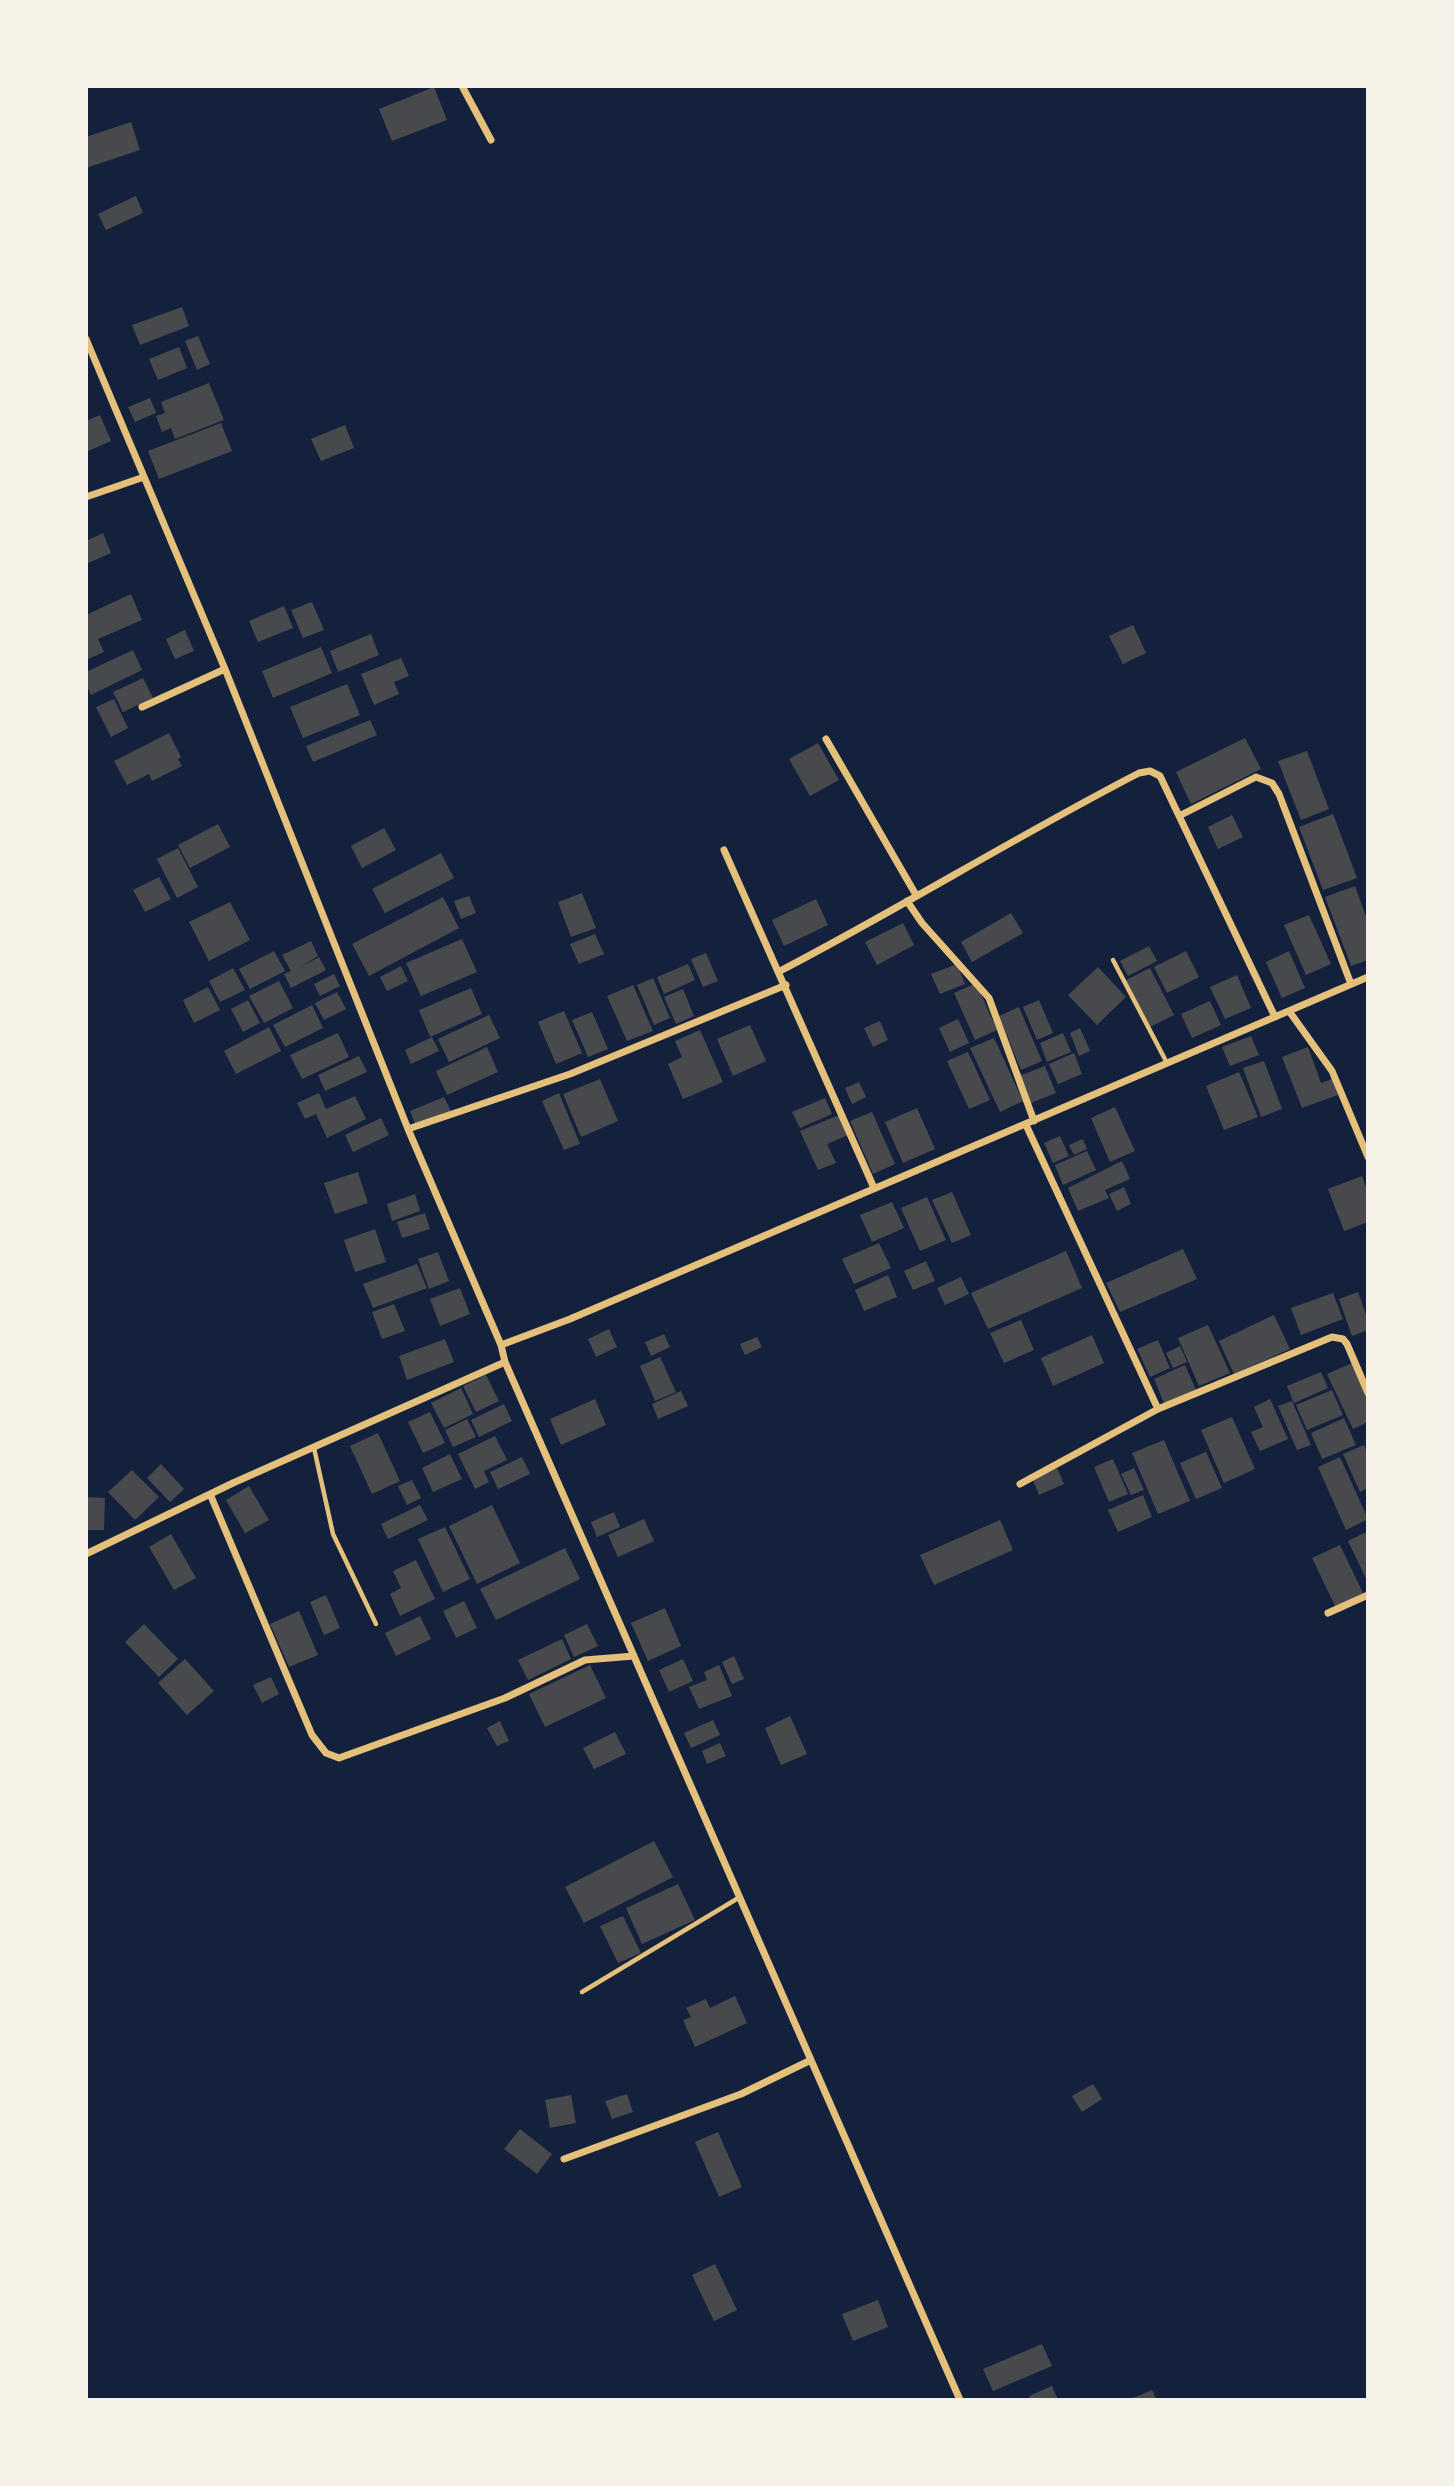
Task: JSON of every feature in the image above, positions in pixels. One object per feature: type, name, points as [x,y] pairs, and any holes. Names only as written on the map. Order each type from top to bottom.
[{"type":"street","points":[[461,86],[491,140]]},
{"type":"street","points":[[86,339],[225,669],[408,1129],[501,1345],[505,1362],[960,2400]]},
{"type":"street","points":[[86,497],[144,477]]},
{"type":"street","points":[[142,707],[225,669]]},
{"type":"street","points":[[827,739],[916,895]]},
{"type":"street","points":[[780,971],[881,918],[1025,832],[1139,773],[1150,771],[1160,776],[1275,1017]]},
{"type":"street","points":[[1179,816],[1256,777],[1272,783],[1279,794],[1351,984]]},
{"type":"street","points":[[724,850],[780,971],[874,1188]]},
{"type":"street","points":[[907,901],[922,923],[989,998],[1034,1121]]},
{"type":"street","points":[[501,1345],[570,1319],[1368,977]]},
{"type":"street","points":[[408,1129],[570,1074],[786,985]]},
{"type":"street","points":[[1289,1011],[1332,1071],[1368,1157]]},
{"type":"street","points":[[1026,1125],[1158,1409]]},
{"type":"street","points":[[1020,1483],[1158,1409],[1337,1336],[1346,1344],[1368,1393]]},
{"type":"street","points":[[86,1554],[210,1494],[505,1362]]},
{"type":"street","points":[[210,1494],[312,1735],[326,1753],[339,1758],[505,1698],[585,1660],[634,1656]]},
{"type":"street","points":[[1328,1613],[1368,1595]]},
{"type":"street","points":[[564,2159],[741,2094],[811,2060]]},
{"type":"lane","points":[[1113,960],[1167,1063]]},
{"type":"lane","points":[[314,1447],[333,1534],[376,1623]]},
{"type":"lane","points":[[582,1992],[740,1897]]},
{"type":"building","points":[[434,87],[447,120],[392,141],[379,109]]},
{"type":"building","points":[[131,122],[140,150],[86,168],[86,137]]},
{"type":"building","points":[[136,196],[143,213],[106,230],[98,214]]},
{"type":"building","points":[[182,307],[189,326],[140,345],[132,325]]},
{"type":"building","points":[[198,336],[210,364],[197,370],[185,341]]},
{"type":"building","points":[[179,347],[187,368],[158,380],[149,359]]},
{"type":"building","points":[[209,383],[224,420],[175,439],[171,428],[162,432],[156,416],[165,413],[161,402]]},
{"type":"building","points":[[150,398],[156,413],[135,422],[128,407]]},
{"type":"building","points":[[100,415],[111,441],[86,452],[86,421]]},
{"type":"building","points":[[221,423],[232,451],[159,479],[148,451]]},
{"type":"building","points":[[345,425],[354,448],[321,461],[311,439]]},
{"type":"building","points":[[103,533],[111,553],[86,564],[86,541]]},
{"type":"building","points":[[131,594],[142,620],[98,639],[104,652],[86,660],[86,615]]},
{"type":"building","points":[[312,602],[324,630],[303,638],[291,610]]},
{"type":"building","points":[[284,606],[293,628],[258,642],[249,621]]},
{"type":"building","points":[[1133,625],[1146,653],[1123,664],[1109,636]]},
{"type":"building","points":[[185,630],[194,651],[175,659],[166,639]]},
{"type":"building","points":[[371,634],[379,655],[338,672],[330,651]]},
{"type":"building","points":[[321,647],[332,673],[273,698],[262,671]]},
{"type":"building","points":[[133,650],[142,670],[91,695],[86,684],[86,672]]},
{"type":"building","points":[[401,658],[409,676],[394,682],[399,694],[374,705],[361,674]]},
{"type":"building","points":[[143,678],[153,698],[123,712],[113,692]]},
{"type":"building","points":[[347,684],[360,715],[303,738],[290,707]]},
{"type":"building","points":[[114,699],[128,728],[111,737],[96,707]]},
{"type":"building","points":[[370,720],[377,735],[313,762],[306,746]]},
{"type":"building","points":[[169,733],[181,757],[178,759],[182,766],[152,781],[149,774],[127,785],[114,761]]},
{"type":"building","points":[[1245,738],[1261,769],[1191,804],[1176,772]]},
{"type":"building","points":[[818,743],[839,780],[810,796],[789,759]]},
{"type":"building","points":[[1307,751],[1329,809],[1301,820],[1278,761]]},
{"type":"building","points":[[1333,814],[1357,878],[1323,890],[1299,827]]},
{"type":"building","points":[[1232,815],[1243,837],[1218,849],[1208,827]]},
{"type":"building","points":[[218,824],[230,847],[190,868],[178,845]]},
{"type":"building","points":[[384,828],[396,850],[362,868],[351,846]]},
{"type":"building","points":[[178,848],[198,887],[177,898],[157,859]]},
{"type":"building","points":[[441,853],[454,878],[385,913],[372,889]]},
{"type":"building","points":[[159,877],[171,899],[145,912],[133,890]]},
{"type":"building","points":[[1355,886],[1368,922],[1368,960],[1351,966],[1325,897]]},
{"type":"building","points":[[582,893],[596,928],[571,937],[558,902]]},
{"type":"building","points":[[469,896],[476,913],[461,919],[454,901]]},
{"type":"building","points":[[443,897],[459,928],[369,976],[352,944]]},
{"type":"building","points":[[816,899],[828,925],[784,946],[772,920]]},
{"type":"building","points":[[230,902],[250,940],[209,961],[189,922]]},
{"type":"building","points":[[1011,913],[1023,933],[972,962],[961,942]]},
{"type":"building","points":[[1309,915],[1331,964],[1306,975],[1284,925]]},
{"type":"building","points":[[903,923],[914,945],[877,965],[865,942]]},
{"type":"building","points":[[595,934],[604,954],[579,964],[570,944]]},
{"type":"building","points":[[462,939],[477,972],[421,996],[406,963]]},
{"type":"building","points":[[311,941],[318,956],[300,967],[319,957],[326,970],[291,988],[284,974],[291,971],[282,955]]},
{"type":"building","points":[[1149,946],[1157,961],[1128,976],[1120,961]]},
{"type":"building","points":[[274,951],[285,971],[250,989],[239,969]]},
{"type":"building","points":[[1186,951],[1199,977],[1167,993],[1154,967]]},
{"type":"building","points":[[1289,951],[1305,988],[1282,998],[1266,962]]},
{"type":"building","points":[[706,953],[718,981],[703,987],[691,959]]},
{"type":"building","points":[[688,964],[695,980],[664,994],[657,977]]},
{"type":"building","points":[[957,964],[965,984],[940,994],[931,974]]},
{"type":"building","points":[[401,966],[408,981],[387,991],[380,977]]},
{"type":"building","points":[[1098,967],[1126,997],[1097,1025],[1068,995]]},
{"type":"building","points":[[233,968],[245,990],[220,1002],[209,981]]},
{"type":"building","points":[[1150,968],[1174,1015],[1150,1027],[1126,980]]},
{"type":"building","points":[[334,974],[340,986],[320,996],[314,984]]},
{"type":"building","points":[[1237,975],[1251,1008],[1225,1019],[1210,987]]},
{"type":"building","points":[[653,978],[670,1018],[654,1025],[637,985]]},
{"type":"building","points":[[279,981],[293,1008],[264,1023],[249,996]]},
{"type":"building","points":[[976,983],[997,1030],[975,1040],[954,993]]},
{"type":"building","points":[[633,985],[653,1031],[627,1041],[607,996]]},
{"type":"building","points":[[208,987],[220,1010],[194,1023],[183,1000]]},
{"type":"building","points":[[471,988],[482,1014],[430,1037],[419,1010]]},
{"type":"building","points":[[683,989],[694,1016],[676,1024],[664,997]]},
{"type":"building","points":[[337,992],[346,1009],[324,1020],[315,1003]]},
{"type":"building","points":[[248,1000],[260,1023],[243,1032],[231,1009]]},
{"type":"building","points":[[1039,1000],[1053,1033],[1037,1040],[1023,1007]]},
{"type":"building","points":[[1210,1001],[1221,1025],[1192,1038],[1181,1014]]},
{"type":"building","points":[[312,1005],[323,1028],[285,1047],[273,1025]]},
{"type":"building","points":[[1019,1007],[1042,1061],[1021,1070],[999,1016]]},
{"type":"building","points":[[564,1011],[582,1053],[556,1064],[538,1022]]},
{"type":"building","points":[[592,1012],[608,1049],[588,1057],[572,1020]]},
{"type":"building","points":[[489,1015],[500,1038],[449,1062],[438,1039]]},
{"type":"building","points":[[958,1019],[969,1043],[950,1052],[939,1028]]},
{"type":"building","points":[[880,1021],[888,1040],[873,1047],[864,1028]]},
{"type":"building","points":[[750,1025],[766,1061],[733,1076],[717,1039]]},
{"type":"building","points":[[269,1027],[281,1051],[236,1074],[224,1051]]},
{"type":"building","points":[[1080,1028],[1090,1051],[1079,1056],[1070,1033]]},
{"type":"building","points":[[700,1030],[723,1082],[683,1099],[668,1064],[682,1057],[675,1041]]},
{"type":"building","points":[[338,1033],[349,1057],[302,1079],[290,1055]]},
{"type":"building","points":[[1063,1033],[1071,1052],[1047,1062],[1040,1043]]},
{"type":"building","points":[[1251,1036],[1259,1055],[1230,1066],[1222,1047]]},
{"type":"building","points":[[432,1037],[439,1051],[411,1064],[405,1050]]},
{"type":"building","points":[[994,1038],[1023,1101],[1000,1112],[970,1048]]},
{"type":"building","points":[[487,1047],[498,1072],[447,1095],[436,1071]]},
{"type":"building","points":[[1308,1047],[1321,1083],[1332,1079],[1338,1095],[1302,1108],[1282,1057]]},
{"type":"building","points":[[968,1052],[990,1100],[969,1109],[947,1061]]},
{"type":"building","points":[[1074,1053],[1082,1074],[1058,1084],[1049,1064]]},
{"type":"building","points":[[359,1056],[367,1072],[325,1091],[318,1075]]},
{"type":"building","points":[[1264,1061],[1282,1109],[1261,1117],[1243,1068]]},
{"type":"building","points":[[1045,1066],[1056,1093],[1031,1103],[1019,1076]]},
{"type":"building","points":[[1239,1072],[1258,1117],[1224,1130],[1206,1086]]},
{"type":"building","points":[[600,1079],[618,1121],[581,1137],[563,1094]]},
{"type":"building","points":[[859,1082],[866,1097],[852,1104],[845,1088]]},
{"type":"building","points":[[319,1093],[326,1109],[355,1096],[366,1119],[327,1138],[316,1114],[305,1119],[297,1103]]},
{"type":"building","points":[[559,1093],[580,1144],[564,1150],[542,1101]]},
{"type":"building","points":[[444,1097],[451,1111],[416,1126],[410,1111]]},
{"type":"building","points":[[825,1098],[832,1114],[800,1128],[792,1112]]},
{"type":"building","points":[[1115,1107],[1135,1151],[1110,1162],[1091,1118]]},
{"type":"building","points":[[917,1108],[935,1149],[903,1163],[885,1122]]},
{"type":"building","points":[[872,1112],[895,1164],[873,1174],[850,1121]]},
{"type":"building","points":[[839,1115],[848,1135],[827,1144],[836,1163],[818,1170],[800,1131]]},
{"type":"building","points":[[381,1118],[389,1135],[353,1152],[345,1135]]},
{"type":"building","points":[[1060,1136],[1069,1156],[1053,1163],[1044,1143]]},
{"type":"building","points":[[1083,1139],[1087,1149],[1074,1155],[1069,1145]]},
{"type":"building","points":[[1087,1151],[1096,1170],[1063,1185],[1055,1165]]},
{"type":"building","points":[[1122,1161],[1130,1179],[1105,1190],[1109,1198],[1078,1211],[1068,1188]]},
{"type":"building","points":[[358,1172],[368,1203],[335,1214],[324,1183]]},
{"type":"building","points":[[1362,1176],[1368,1193],[1368,1222],[1344,1231],[1328,1189]]},
{"type":"building","points":[[1124,1187],[1131,1204],[1117,1211],[1109,1194]]},
{"type":"building","points":[[952,1192],[971,1235],[952,1243],[932,1200]]},
{"type":"building","points":[[415,1194],[420,1211],[392,1221],[387,1204]]},
{"type":"building","points":[[927,1197],[946,1240],[920,1251],[901,1208]]},
{"type":"building","points":[[892,1202],[904,1228],[872,1242],[860,1215]]},
{"type":"building","points":[[425,1213],[430,1229],[402,1238],[397,1222]]},
{"type":"building","points":[[375,1229],[386,1262],[355,1272],[344,1240]]},
{"type":"building","points":[[879,1243],[891,1268],[854,1284],[842,1259]]},
{"type":"building","points":[[1183,1249],[1197,1279],[1120,1312],[1106,1283]]},
{"type":"building","points":[[1066,1251],[1082,1288],[988,1329],[971,1293]]},
{"type":"building","points":[[438,1252],[449,1281],[429,1289],[418,1259]]},
{"type":"building","points":[[926,1261],[935,1281],[913,1290],[904,1271]]},
{"type":"building","points":[[417,1264],[427,1288],[373,1308],[363,1284]]},
{"type":"building","points":[[888,1275],[897,1297],[864,1311],[855,1290]]},
{"type":"building","points":[[961,1277],[969,1294],[945,1305],[937,1288]]},
{"type":"building","points":[[460,1288],[470,1314],[440,1326],[430,1299]]},
{"type":"building","points":[[1358,1292],[1368,1320],[1368,1330],[1352,1336],[1339,1299]]},
{"type":"building","points":[[1333,1293],[1343,1319],[1301,1335],[1291,1308]]},
{"type":"building","points":[[394,1304],[405,1331],[382,1339],[372,1312]]},
{"type":"building","points":[[1274,1315],[1290,1349],[1234,1374],[1219,1341]]},
{"type":"building","points":[[1021,1320],[1034,1350],[1004,1363],[990,1333]]},
{"type":"building","points":[[1208,1325],[1230,1373],[1199,1386],[1178,1338]]},
{"type":"building","points":[[609,1329],[617,1347],[596,1357],[588,1339]]},
{"type":"building","points":[[664,1334],[670,1347],[651,1356],[645,1342]]},
{"type":"building","points":[[1092,1335],[1104,1363],[1053,1386],[1041,1358]]},
{"type":"building","points":[[757,1337],[762,1347],[745,1355],[740,1344]]},
{"type":"building","points":[[445,1339],[454,1362],[407,1380],[399,1356]]},
{"type":"building","points":[[1158,1340],[1170,1368],[1150,1377],[1137,1349]]},
{"type":"building","points":[[1180,1346],[1187,1362],[1173,1368],[1166,1353]]},
{"type":"building","points":[[660,1357],[676,1392],[655,1401],[640,1366]]},
{"type":"building","points":[[1352,1363],[1368,1399],[1368,1422],[1353,1429],[1327,1374]]},
{"type":"building","points":[[1185,1365],[1196,1390],[1164,1403],[1154,1379]]},
{"type":"building","points":[[1321,1372],[1328,1388],[1294,1403],[1287,1386]]},
{"type":"building","points":[[486,1375],[499,1401],[476,1412],[463,1386]]},
{"type":"building","points":[[461,1388],[473,1414],[444,1428],[431,1403]]},
{"type":"building","points":[[1332,1390],[1343,1415],[1307,1430],[1296,1405]]},
{"type":"building","points":[[681,1391],[688,1406],[658,1419],[652,1404]]},
{"type":"building","points":[[595,1399],[606,1425],[561,1445],[550,1419]]},
{"type":"building","points":[[1270,1399],[1288,1439],[1260,1451],[1251,1432],[1263,1427],[1254,1407]]},
{"type":"building","points":[[1292,1401],[1311,1445],[1297,1450],[1278,1406]]},
{"type":"building","points":[[504,1404],[512,1421],[479,1437],[471,1420]]},
{"type":"building","points":[[430,1412],[445,1443],[423,1453],[408,1422]]},
{"type":"building","points":[[1232,1417],[1255,1469],[1224,1483],[1201,1430]]},
{"type":"building","points":[[1344,1418],[1356,1445],[1322,1459],[1311,1433]]},
{"type":"building","points":[[467,1419],[476,1437],[453,1447],[445,1430]]},
{"type":"building","points":[[378,1433],[400,1481],[372,1494],[350,1446]]},
{"type":"building","points":[[495,1436],[507,1460],[484,1471],[489,1482],[475,1489],[458,1454]]},
{"type":"building","points":[[1164,1440],[1190,1501],[1158,1514],[1132,1453]]},
{"type":"building","points":[[1364,1445],[1368,1454],[1368,1488],[1360,1492],[1343,1454]]},
{"type":"building","points":[[1206,1452],[1222,1488],[1196,1499],[1180,1463]]},
{"type":"building","points":[[450,1454],[462,1479],[433,1492],[422,1468]]},
{"type":"building","points":[[522,1457],[530,1474],[498,1489],[490,1472]]},
{"type":"building","points":[[1340,1457],[1368,1519],[1346,1530],[1318,1467]]},
{"type":"building","points":[[1113,1459],[1128,1494],[1109,1502],[1094,1467]]},
{"type":"building","points":[[161,1464],[184,1489],[170,1502],[147,1478]]},
{"type":"building","points":[[1057,1468],[1064,1484],[1039,1495],[1032,1478]]},
{"type":"building","points":[[1134,1468],[1144,1490],[1131,1495],[1121,1474]]},
{"type":"building","points":[[132,1470],[159,1497],[135,1520],[108,1492]]},
{"type":"building","points":[[412,1480],[421,1498],[407,1505],[398,1486]]},
{"type":"building","points":[[249,1486],[269,1520],[245,1533],[226,1500]]},
{"type":"building","points":[[1143,1495],[1152,1517],[1118,1532],[1108,1510]]},
{"type":"building","points":[[86,1497],[105,1498],[104,1530],[86,1530]]},
{"type":"building","points":[[420,1505],[428,1520],[388,1539],[381,1524]]},
{"type":"building","points":[[492,1505],[520,1563],[477,1584],[449,1526]]},
{"type":"building","points":[[614,1512],[620,1527],[597,1537],[591,1522]]},
{"type":"building","points":[[644,1519],[654,1541],[618,1557],[608,1535]]},
{"type":"building","points":[[1000,1520],[1013,1550],[934,1585],[920,1555]]},
{"type":"building","points":[[445,1527],[470,1579],[443,1592],[418,1539]]},
{"type":"building","points":[[1368,1531],[1368,1583],[1348,1541]]},
{"type":"building","points":[[171,1534],[196,1578],[174,1590],[149,1547]]},
{"type":"building","points":[[1340,1545],[1365,1597],[1337,1610],[1312,1558]]},
{"type":"building","points":[[565,1548],[580,1579],[496,1620],[480,1589]]},
{"type":"building","points":[[416,1560],[435,1599],[400,1616],[390,1594],[401,1588],[393,1571]]},
{"type":"building","points":[[326,1595],[340,1628],[324,1635],[310,1602]]},
{"type":"building","points":[[464,1601],[477,1628],[456,1638],[443,1611]]},
{"type":"building","points":[[665,1608],[681,1646],[648,1661],[631,1623]]},
{"type":"building","points":[[299,1611],[318,1655],[289,1667],[270,1624]]},
{"type":"building","points":[[420,1616],[431,1639],[396,1656],[385,1633]]},
{"type":"building","points":[[144,1624],[178,1659],[159,1677],[125,1642]]},
{"type":"building","points":[[587,1624],[598,1646],[574,1657],[564,1635]]},
{"type":"building","points":[[562,1639],[571,1659],[528,1680],[518,1660]]},
{"type":"building","points":[[734,1656],[744,1679],[732,1684],[722,1662]]},
{"type":"building","points":[[185,1659],[214,1691],[187,1715],[158,1683]]},
{"type":"building","points":[[683,1659],[693,1681],[669,1692],[659,1670]]},
{"type":"building","points":[[590,1665],[606,1698],[545,1727],[529,1694]]},
{"type":"building","points":[[719,1665],[732,1696],[699,1709],[689,1687],[707,1680],[704,1672]]},
{"type":"building","points":[[271,1677],[279,1694],[262,1703],[253,1685]]},
{"type":"building","points":[[790,1716],[807,1754],[781,1765],[765,1728]]},
{"type":"building","points":[[713,1720],[720,1735],[691,1748],[684,1733]]},
{"type":"building","points":[[500,1721],[509,1741],[497,1746],[487,1728]]},
{"type":"building","points":[[615,1732],[626,1754],[594,1769],[583,1748]]},
{"type":"building","points":[[720,1743],[726,1756],[707,1764],[702,1751]]},
{"type":"building","points":[[654,1841],[673,1877],[584,1923],[565,1887]]},
{"type":"building","points":[[678,1884],[695,1920],[642,1944],[626,1908]]},
{"type":"building","points":[[623,1916],[641,1953],[618,1963],[600,1926]]},
{"type":"building","points":[[735,1996],[747,2023],[695,2047],[683,2020],[691,2017],[686,2008],[706,1999],[710,2008]]},
{"type":"building","points":[[1093,2084],[1102,2099],[1082,2112],[1072,2096]]},
{"type":"building","points":[[627,2094],[633,2112],[612,2119],[605,2101]]},
{"type":"building","points":[[571,2095],[576,2123],[550,2128],[545,2100]]},
{"type":"building","points":[[520,2129],[552,2154],[537,2174],[504,2149]]},
{"type":"building","points":[[718,2132],[742,2187],[719,2197],[695,2142]]},
{"type":"building","points":[[715,2264],[737,2310],[714,2321],[692,2275]]},
{"type":"building","points":[[878,2300],[888,2327],[853,2341],[842,2314]]},
{"type":"building","points":[[1042,2344],[1052,2366],[993,2391],[983,2369]]},
{"type":"building","points":[[1052,2386],[1058,2400],[1030,2400],[1029,2396]]},
{"type":"building","points":[[1152,2390],[1157,2400],[1128,2400]]}]
